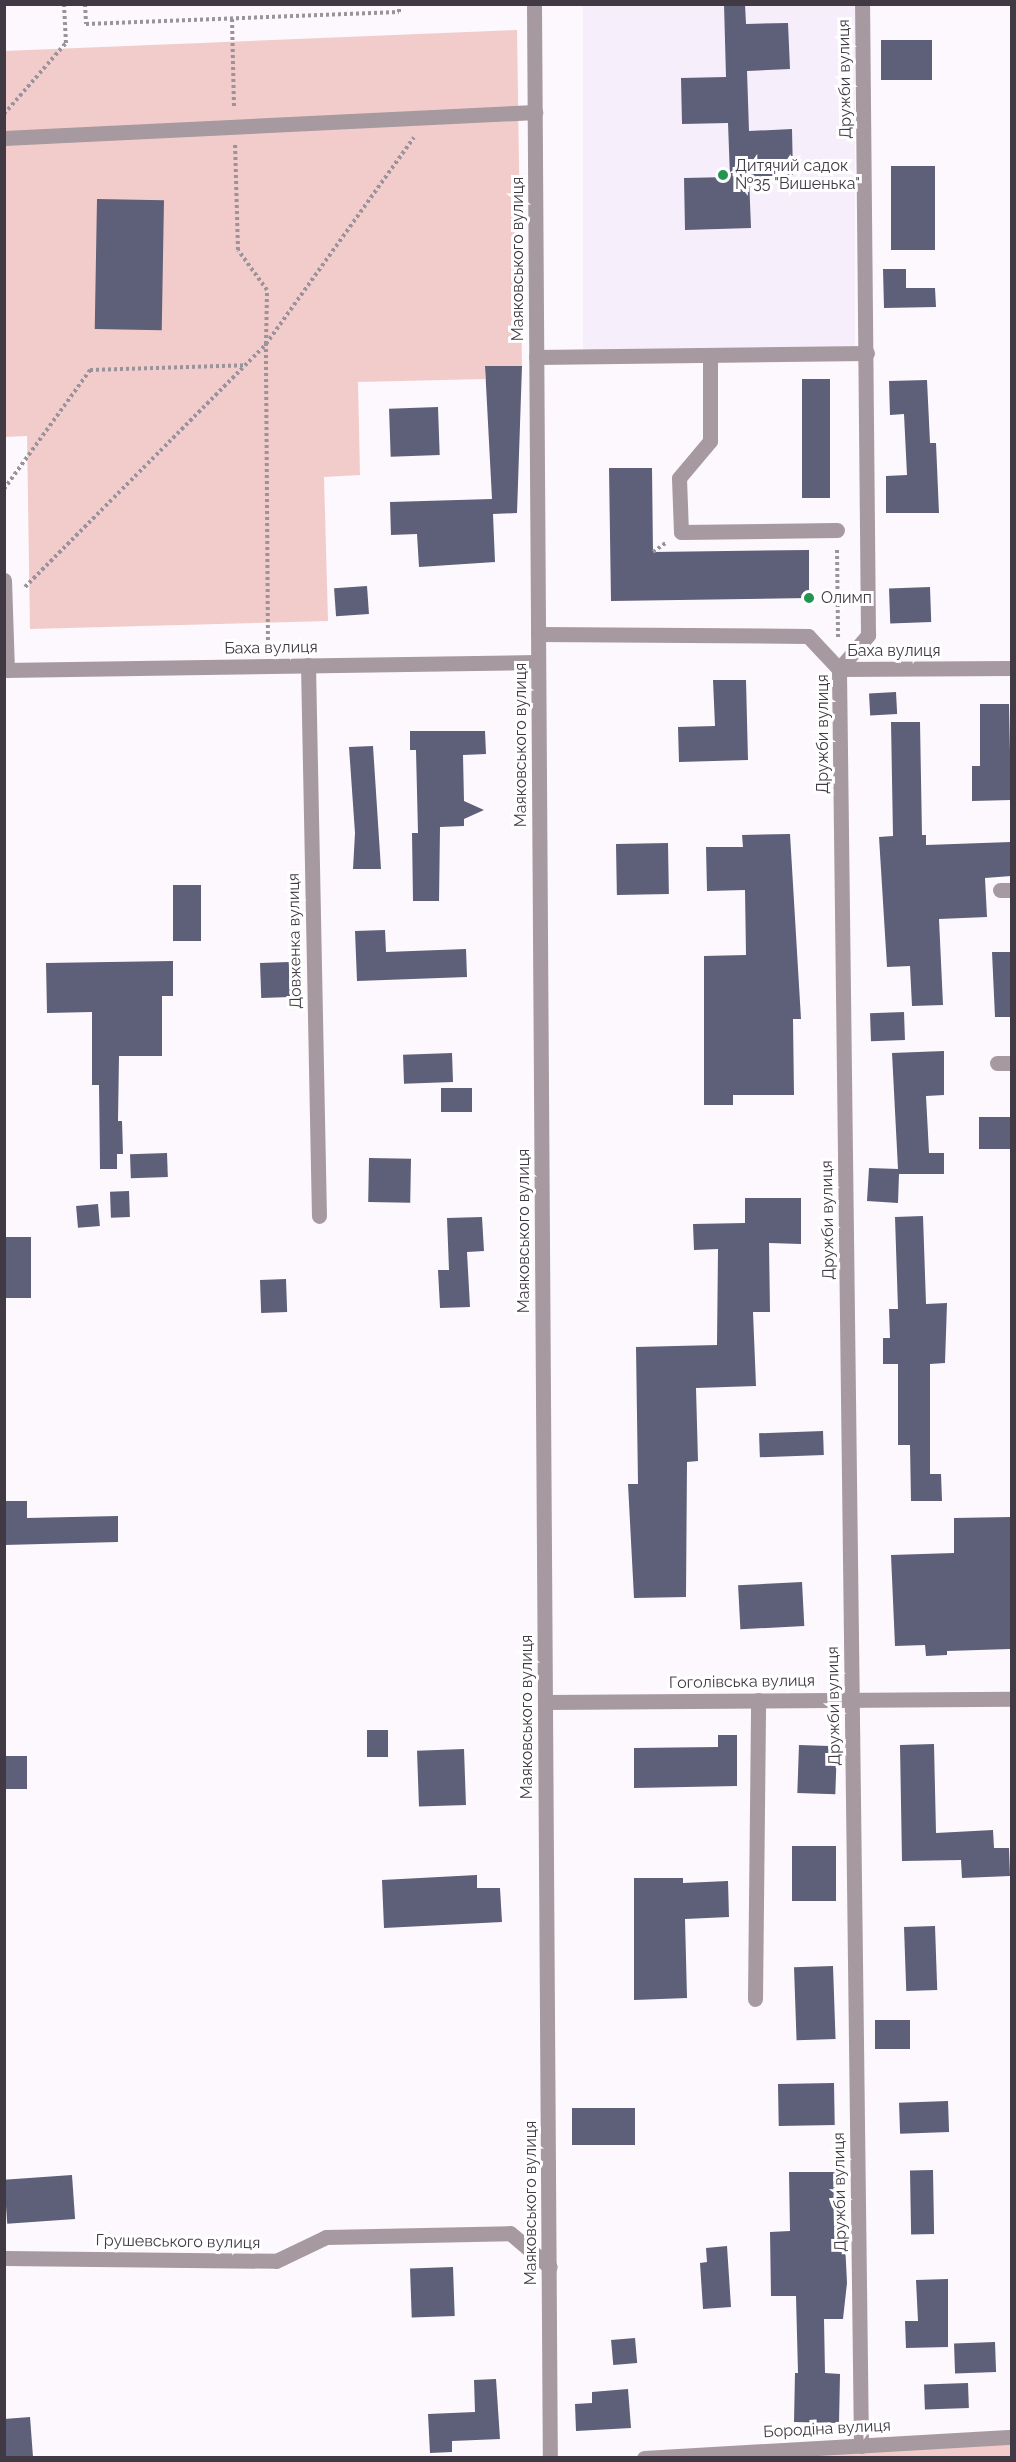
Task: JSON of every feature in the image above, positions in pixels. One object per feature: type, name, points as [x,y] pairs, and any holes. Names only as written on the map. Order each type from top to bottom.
[{"type":"street","name":"Маяковського вулиця","points":[[534,4],[550,2457]]},
{"type":"street","name":"Дружби вулиця","points":[[861,2446],[839,669],[868,635],[862,4]]},
{"type":"street","points":[[4,138],[535,112]]},
{"type":"street","points":[[536,357],[867,353]]},
{"type":"street","points":[[710,355],[710,441],[679,478],[681,532],[837,530]]},
{"type":"street","points":[[4,580],[6,670]]},
{"type":"street","name":"Баха вулиця","points":[[538,634],[808,636],[839,669],[1011,668]]},
{"type":"street","name":"Баха вулиця","points":[[6,670],[538,662]]},
{"type":"street","name":"Довженка вулиця","points":[[308,665],[319,1216]]},
{"type":"street","name":"Гоголівська вулиця","points":[[545,1702],[1011,1699]]},
{"type":"street","points":[[755,1999],[758,1700]]},
{"type":"street","name":"Грушевського вулиця","points":[[4,2258],[276,2261],[326,2237],[510,2233],[550,2267]]},
{"type":"street","name":"Бородіна вулиця","points":[[644,2457],[1011,2437]]},
{"type":"path","points":[[4,114],[66,43],[64,4]]},
{"type":"path","points":[[85,4],[86,24],[399,12],[399,4]]},
{"type":"path","points":[[5,607],[266,344],[429,117]]},
{"type":"path","points":[[238,250],[267,290],[268,666]]},
{"type":"path","points":[[4,489],[90,370],[246,365]]},
{"type":"path","points":[[837,530],[839,669]]},
{"type":"shaded area","name":"Дитячий садок №35 \"Вишенька\"","points":[[583,5],[855,5],[855,350],[583,350]]},
{"type":"shaded area","points":[[517,30],[522,366],[485,366],[485,379],[358,382],[360,475],[324,477],[328,621],[30,629],[27,436],[4,437],[4,51]]},
{"type":"shaded area","points":[[1011,2437],[1011,2457],[686,2457]]},
{"type":"building","points":[[724,4],[745,4],[746,24],[788,23],[790,69],[747,71],[749,131],[792,129],[793,175],[749,177],[751,228],[685,230],[684,178],[730,177],[728,123],[682,124],[681,78],[726,77]]},
{"type":"building","points":[[881,40],[932,40],[932,80],[881,80]]},
{"type":"building","points":[[891,166],[935,166],[935,250],[891,250]]},
{"type":"building","points":[[97,199],[164,200],[162,330],[95,329]]},
{"type":"building","points":[[883,269],[906,269],[906,288],[935,288],[936,307],[884,308]]},
{"type":"building","points":[[485,366],[522,366],[517,513],[493,514],[495,562],[419,567],[417,534],[391,535],[390,502],[492,499]]},
{"type":"building","points":[[802,379],[830,379],[830,498],[802,498]]},
{"type":"building","points":[[927,380],[930,443],[936,443],[939,513],[886,513],[886,476],[907,475],[904,414],[890,415],[889,381]]},
{"type":"building","points":[[438,407],[440,455],[391,457],[389,409]]},
{"type":"building","points":[[609,468],[652,468],[653,552],[809,550],[809,598],[611,601]]},
{"type":"building","points":[[367,586],[369,614],[336,616],[334,588]]},
{"type":"building","points":[[930,587],[931,622],[890,623],[889,588]]},
{"type":"building","points":[[713,680],[746,680],[748,760],[679,762],[678,727],[715,726]]},
{"type":"building","points":[[896,692],[897,714],[870,715],[869,693]]},
{"type":"building","points":[[980,704],[1009,704],[1011,800],[972,801],[972,766],[980,766]]},
{"type":"building","points":[[891,722],[920,722],[922,835],[926,835],[926,845],[1011,842],[1011,876],[985,878],[987,917],[939,919],[943,1005],[912,1006],[910,966],[887,967],[879,837],[893,836]]},
{"type":"building","points":[[410,731],[485,731],[486,754],[463,755],[464,801],[484,810],[464,819],[464,826],[440,827],[439,901],[413,901],[412,833],[418,833],[416,750],[410,750]]},
{"type":"building","points":[[373,746],[381,869],[353,869],[355,833],[349,747]]},
{"type":"building","points":[[790,834],[801,1019],[793,1019],[794,1095],[733,1095],[733,1105],[704,1105],[704,956],[746,955],[745,890],[707,891],[706,847],[743,847],[742,835]]},
{"type":"building","points":[[668,843],[669,894],[617,895],[616,844]]},
{"type":"building","points":[[173,885],[201,885],[201,941],[173,941]]},
{"type":"building","points":[[385,930],[386,952],[466,949],[467,977],[357,981],[355,931]]},
{"type":"building","points":[[992,952],[1011,952],[1011,1017],[995,1017]]},
{"type":"building","points":[[173,961],[173,996],[162,996],[162,1056],[119,1056],[118,1121],[122,1121],[123,1154],[117,1154],[117,1169],[100,1169],[99,1085],[92,1085],[92,1012],[47,1013],[46,963]]},
{"type":"building","points":[[289,962],[290,997],[261,998],[260,963]]},
{"type":"building","points":[[904,1012],[905,1040],[871,1041],[870,1013]]},
{"type":"building","points":[[944,1051],[944,1095],[926,1096],[929,1153],[944,1153],[944,1174],[899,1174],[898,1203],[867,1201],[869,1168],[898,1169],[892,1053]]},
{"type":"building","points":[[452,1053],[453,1082],[404,1084],[403,1055]]},
{"type":"building","points":[[441,1088],[472,1088],[472,1112],[441,1112]]},
{"type":"building","points":[[979,1117],[1011,1117],[1011,1149],[979,1149]]},
{"type":"building","points":[[167,1153],[168,1177],[131,1178],[130,1154]]},
{"type":"building","points":[[369,1158],[411,1159],[410,1203],[368,1202]]},
{"type":"building","points":[[129,1191],[130,1217],[111,1218],[110,1192]]},
{"type":"building","points":[[745,1198],[801,1198],[801,1244],[769,1243],[770,1312],[753,1312],[756,1386],[696,1388],[698,1461],[687,1462],[686,1597],[634,1598],[628,1484],[638,1484],[636,1347],[717,1345],[718,1249],[694,1250],[693,1224],[745,1223]]},
{"type":"building","points":[[98,1204],[100,1226],[78,1228],[76,1206]]},
{"type":"building","points":[[923,1216],[926,1304],[947,1303],[945,1363],[930,1364],[930,1474],[941,1474],[942,1501],[911,1501],[910,1445],[898,1445],[898,1364],[883,1364],[883,1338],[890,1338],[889,1309],[898,1309],[895,1217]]},
{"type":"building","points":[[482,1217],[484,1251],[467,1252],[470,1307],[440,1308],[438,1270],[449,1270],[447,1218]]},
{"type":"building","points":[[4,1237],[31,1237],[31,1298],[4,1298]]},
{"type":"building","points":[[286,1279],[287,1312],[261,1313],[260,1280]]},
{"type":"building","points":[[823,1431],[824,1455],[760,1457],[759,1433]]},
{"type":"building","points":[[4,1501],[27,1501],[27,1518],[118,1516],[118,1542],[4,1545]]},
{"type":"building","points":[[1011,1517],[1010,1649],[947,1651],[947,1655],[926,1656],[925,1645],[895,1646],[891,1555],[954,1553],[954,1518]]},
{"type":"building","points":[[802,1582],[804,1626],[740,1629],[738,1585]]},
{"type":"building","points":[[367,1730],[388,1730],[388,1757],[367,1757]]},
{"type":"building","points":[[718,1735],[737,1735],[737,1786],[634,1788],[634,1748],[718,1747]]},
{"type":"building","points":[[934,1744],[936,1833],[993,1830],[994,1848],[1009,1848],[1010,1876],[962,1878],[961,1860],[902,1861],[900,1745]]},
{"type":"building","points":[[799,1745],[837,1746],[835,1794],[797,1793]]},
{"type":"building","points":[[464,1749],[466,1805],[419,1807],[417,1751]]},
{"type":"building","points":[[4,1756],[27,1756],[27,1789],[4,1789]]},
{"type":"building","points":[[792,1846],[836,1846],[836,1901],[792,1901]]},
{"type":"building","points":[[477,1875],[477,1888],[500,1888],[502,1922],[384,1928],[382,1880]]},
{"type":"building","points":[[634,1878],[683,1878],[683,1883],[728,1881],[729,1917],[685,1919],[687,1998],[634,2000]]},
{"type":"building","points":[[935,1926],[937,1990],[906,1991],[904,1927]]},
{"type":"building","points":[[833,1966],[836,2039],[797,2040],[794,1967]]},
{"type":"building","points":[[875,2020],[910,2020],[910,2049],[875,2049]]},
{"type":"building","points":[[834,2083],[835,2125],[779,2126],[778,2084]]},
{"type":"building","points":[[948,2101],[949,2132],[900,2134],[899,2103]]},
{"type":"building","points":[[572,2108],[635,2108],[635,2145],[572,2145]]},
{"type":"building","points":[[910,2170],[933,2170],[934,2234],[911,2234]]},
{"type":"building","points":[[789,2172],[835,2172],[835,2223],[844,2223],[847,2283],[843,2319],[824,2319],[825,2373],[840,2374],[839,2423],[794,2422],[795,2373],[798,2373],[796,2296],[771,2296],[770,2232],[790,2231]]},
{"type":"building","points":[[72,2175],[75,2219],[7,2224],[4,2180]]},
{"type":"building","points":[[727,2246],[731,2307],[703,2309],[700,2263],[707,2262],[706,2248]]},
{"type":"building","points":[[453,2267],[455,2316],[412,2317],[410,2269]]},
{"type":"building","points":[[948,2279],[948,2347],[906,2348],[905,2321],[918,2321],[916,2280]]},
{"type":"building","points":[[635,2338],[637,2363],[613,2365],[611,2340]]},
{"type":"building","points":[[995,2342],[996,2372],[955,2373],[954,2343]]},
{"type":"building","points":[[496,2379],[500,2439],[452,2441],[452,2452],[430,2453],[428,2414],[475,2412],[474,2380]]},
{"type":"building","points":[[968,2383],[969,2408],[925,2410],[924,2385]]},
{"type":"building","points":[[628,2389],[631,2428],[576,2431],[575,2404],[592,2403],[592,2392]]},
{"type":"building","points":[[30,2417],[33,2457],[4,2457],[4,2419]]},
{"type":"place","name":"Дитячий садок №35 \"Вишенька\"","points":[[723,175]]},
{"type":"place","name":"Олимп","points":[[809,598]]}]
